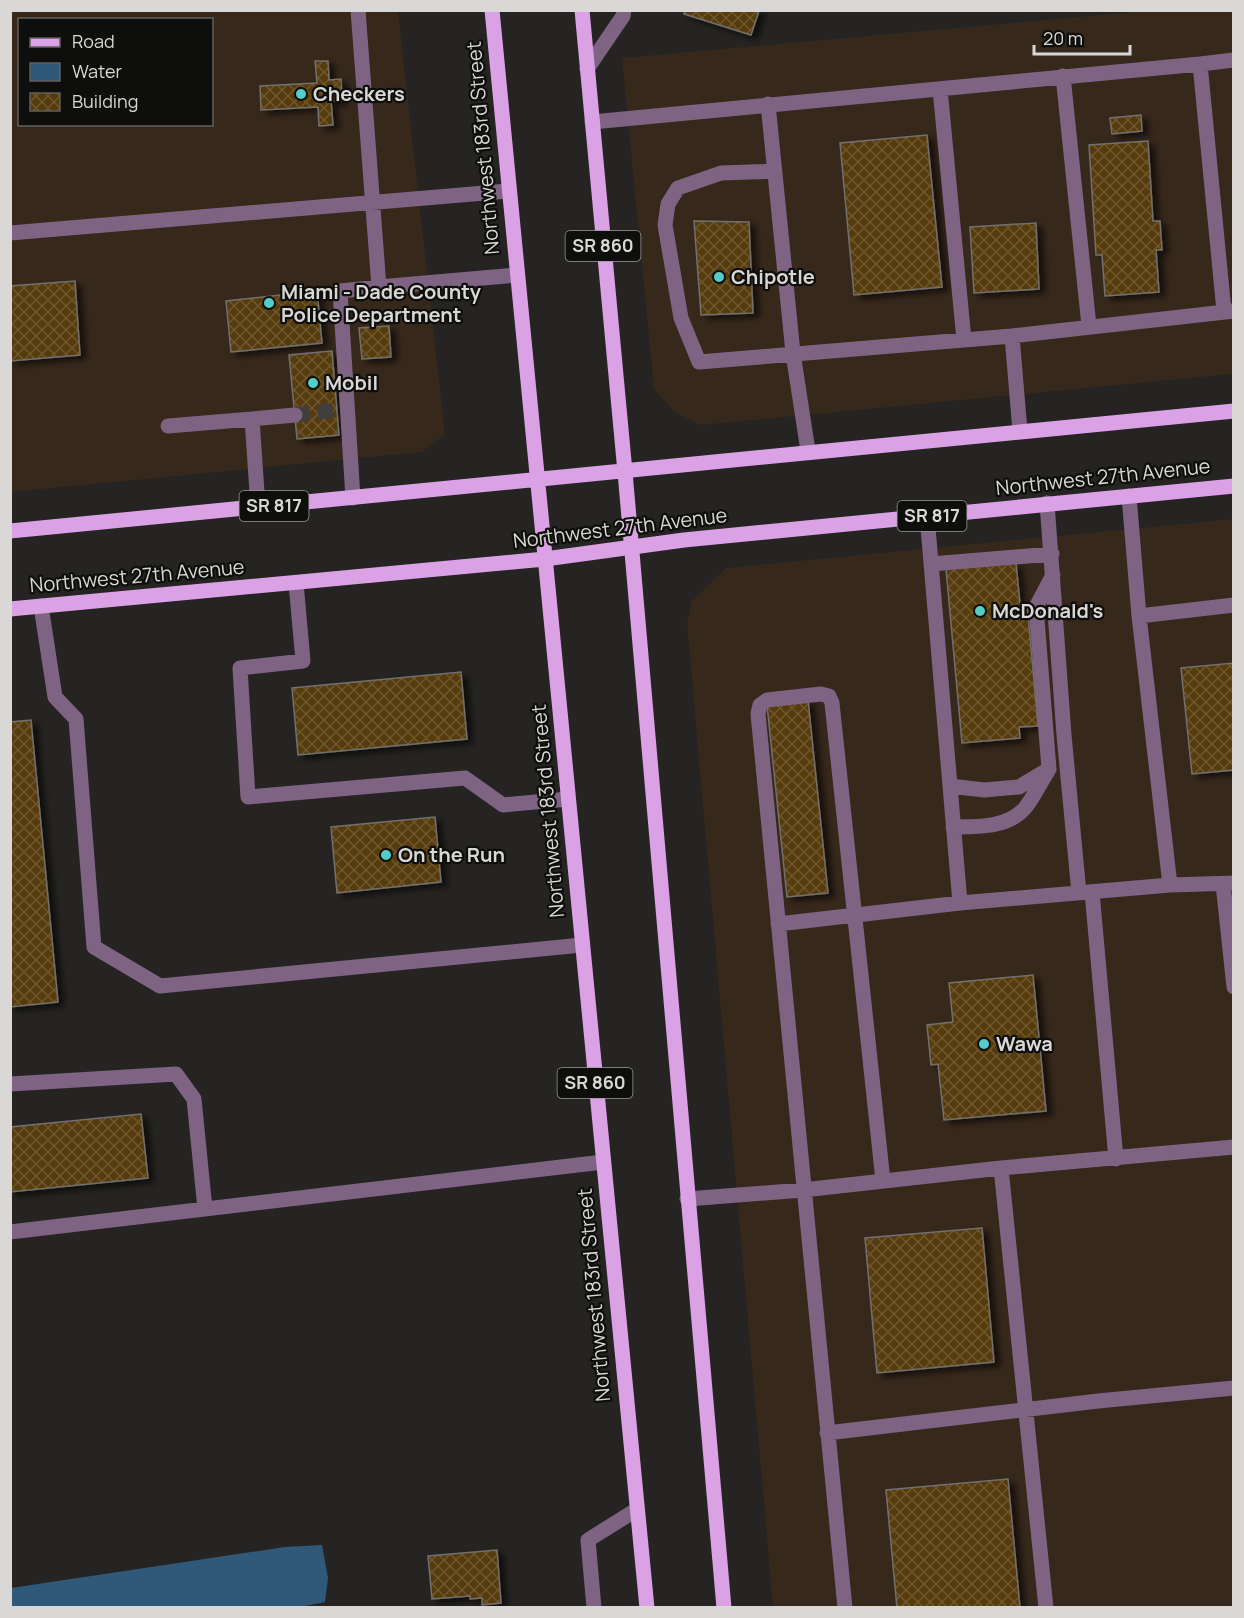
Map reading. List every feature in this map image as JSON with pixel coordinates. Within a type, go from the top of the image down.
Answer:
[{"type":"main road","name":"Northwest 183rd Street","points":[[492,10],[646,1608]]},
{"type":"main road","name":"SR 860","points":[[582,10],[625,472],[724,1608]]},
{"type":"main road","name":"SR 817","points":[[10,531],[1233,411]]},
{"type":"main road","name":"Northwest 27th Avenue","points":[[10,609],[545,559],[684,540],[1233,486]]},
{"type":"street","points":[[358,10],[379,287]]},
{"type":"street","points":[[587,69],[623,16],[624,10]]},
{"type":"street","points":[[592,122],[1233,60]]},
{"type":"street","points":[[775,171],[721,173],[678,188],[668,204],[665,225],[681,318],[699,362],[1012,336],[1229,311],[1200,64]]},
{"type":"street","points":[[1063,76],[1089,326]]},
{"type":"street","points":[[940,89],[963,340]]},
{"type":"street","points":[[768,104],[794,353],[808,452]]},
{"type":"street","points":[[10,232],[508,191]]},
{"type":"street","points":[[353,498],[342,410],[340,291],[517,275]]},
{"type":"street","points":[[1012,336],[1020,431]]},
{"type":"street","points":[[168,426],[295,415]]},
{"type":"street","points":[[252,419],[258,507]]},
{"type":"street","points":[[1129,496],[1139,616],[1170,885]]},
{"type":"street","points":[[1047,503],[1064,735],[1086,893],[1116,1159]]},
{"type":"street","points":[[927,516],[960,903]]},
{"type":"street","points":[[931,564],[1052,554]]},
{"type":"street","points":[[953,827],[980,827],[1001,823],[1016,814],[1024,809],[1049,769],[1036,607],[1054,574]]},
{"type":"street","points":[[296,582],[303,661],[240,668],[248,797],[465,778],[503,805],[568,799]]},
{"type":"street","points":[[1139,616],[1233,605]]},
{"type":"street","points":[[42,606],[55,697],[76,718],[94,947],[160,986],[582,945]]},
{"type":"street","points":[[845,1608],[758,714],[760,705],[767,700],[821,694],[828,696],[832,703],[883,1181]]},
{"type":"street","points":[[950,786],[984,790],[1020,787],[1049,769]]},
{"type":"street","points":[[778,924],[960,903],[1170,885],[1228,883],[1233,987]]},
{"type":"street","points":[[10,1084],[176,1074],[194,1099],[205,1209]]},
{"type":"street","points":[[687,1199],[803,1190],[1000,1168],[1233,1148]]},
{"type":"street","points":[[10,1232],[603,1162]]},
{"type":"street","points":[[1000,1168],[1046,1608]]},
{"type":"street","points":[[827,1433],[1098,1401],[1233,1388]]},
{"type":"street","points":[[594,1608],[588,1540],[636,1510]]},
{"type":"shaded area","points":[[11,11],[398,11],[445,434],[422,452],[11,492]]},
{"type":"shaded area","points":[[1145,11],[1233,11],[1233,374],[701,425],[675,412],[654,389],[622,58]]},
{"type":"shaded area","points":[[1233,519],[1233,1607],[773,1607],[687,622],[692,601],[726,568]]},
{"type":"water","points":[[322,1545],[328,1578],[325,1602],[300,1607],[11,1607],[11,1588],[285,1547]]},
{"type":"building","points":[[685,10],[759,11],[751,35],[684,14]]},
{"type":"building","name":"Checkers","points":[[315,61],[328,61],[329,80],[341,79],[342,101],[331,101],[333,125],[319,126],[318,107],[261,110],[260,86],[317,83]]},
{"type":"building","points":[[1141,115],[1142,131],[1112,134],[1110,118]]},
{"type":"building","points":[[927,135],[942,287],[854,295],[840,143]]},
{"type":"building","points":[[1148,141],[1153,221],[1160,221],[1162,250],[1156,250],[1159,292],[1105,296],[1102,255],[1096,255],[1089,145]]},
{"type":"building","points":[[694,221],[749,222],[753,313],[701,315]]},
{"type":"building","points":[[1036,223],[1039,289],[974,293],[970,227]]},
{"type":"building","points":[[75,281],[80,355],[10,361],[10,286]]},
{"type":"building","points":[[317,291],[322,343],[231,352],[226,301]]},
{"type":"building","points":[[389,326],[391,357],[362,359],[359,328]]},
{"type":"building","name":"Mobil","points":[[332,351],[339,435],[297,439],[289,355]]},
{"type":"building","points":[[1016,563],[1020,604],[1027,603],[1038,726],[1019,727],[1020,738],[962,743],[946,569]]},
{"type":"building","points":[[1234,663],[1234,770],[1192,774],[1181,668]]},
{"type":"building","points":[[461,672],[467,739],[298,755],[292,688]]},
{"type":"building","points":[[808,700],[828,893],[787,897],[767,705]]},
{"type":"building","points":[[31,720],[58,1002],[10,1007],[10,722]]},
{"type":"building","name":"On the Run","points":[[435,817],[441,882],[337,893],[331,827]]},
{"type":"building","name":"Wawa","points":[[1033,975],[1046,1111],[944,1120],[938,1064],[931,1065],[927,1025],[953,1022],[949,983]]},
{"type":"building","points":[[141,1114],[148,1178],[10,1192],[10,1127]]},
{"type":"building","points":[[982,1228],[994,1362],[877,1373],[865,1238]]},
{"type":"building","points":[[1008,1479],[1020,1608],[897,1608],[886,1490]]},
{"type":"building","points":[[497,1550],[501,1603],[482,1605],[482,1598],[470,1599],[470,1596],[432,1599],[428,1556]]},
{"type":"tunnel","points":[[295,415],[337,410]]},
{"type":"place","name":"Checkers","points":[[301,94]]},
{"type":"place","name":"Chipotle","points":[[719,277]]},
{"type":"place","name":"Miami - Dade County Police Department","points":[[269,303]]},
{"type":"place","name":"Mobil","points":[[313,383]]},
{"type":"place","name":"McDonald's","points":[[980,611]]},
{"type":"place","name":"On the Run","points":[[386,855]]},
{"type":"place","name":"Wawa","points":[[984,1044]]}]
